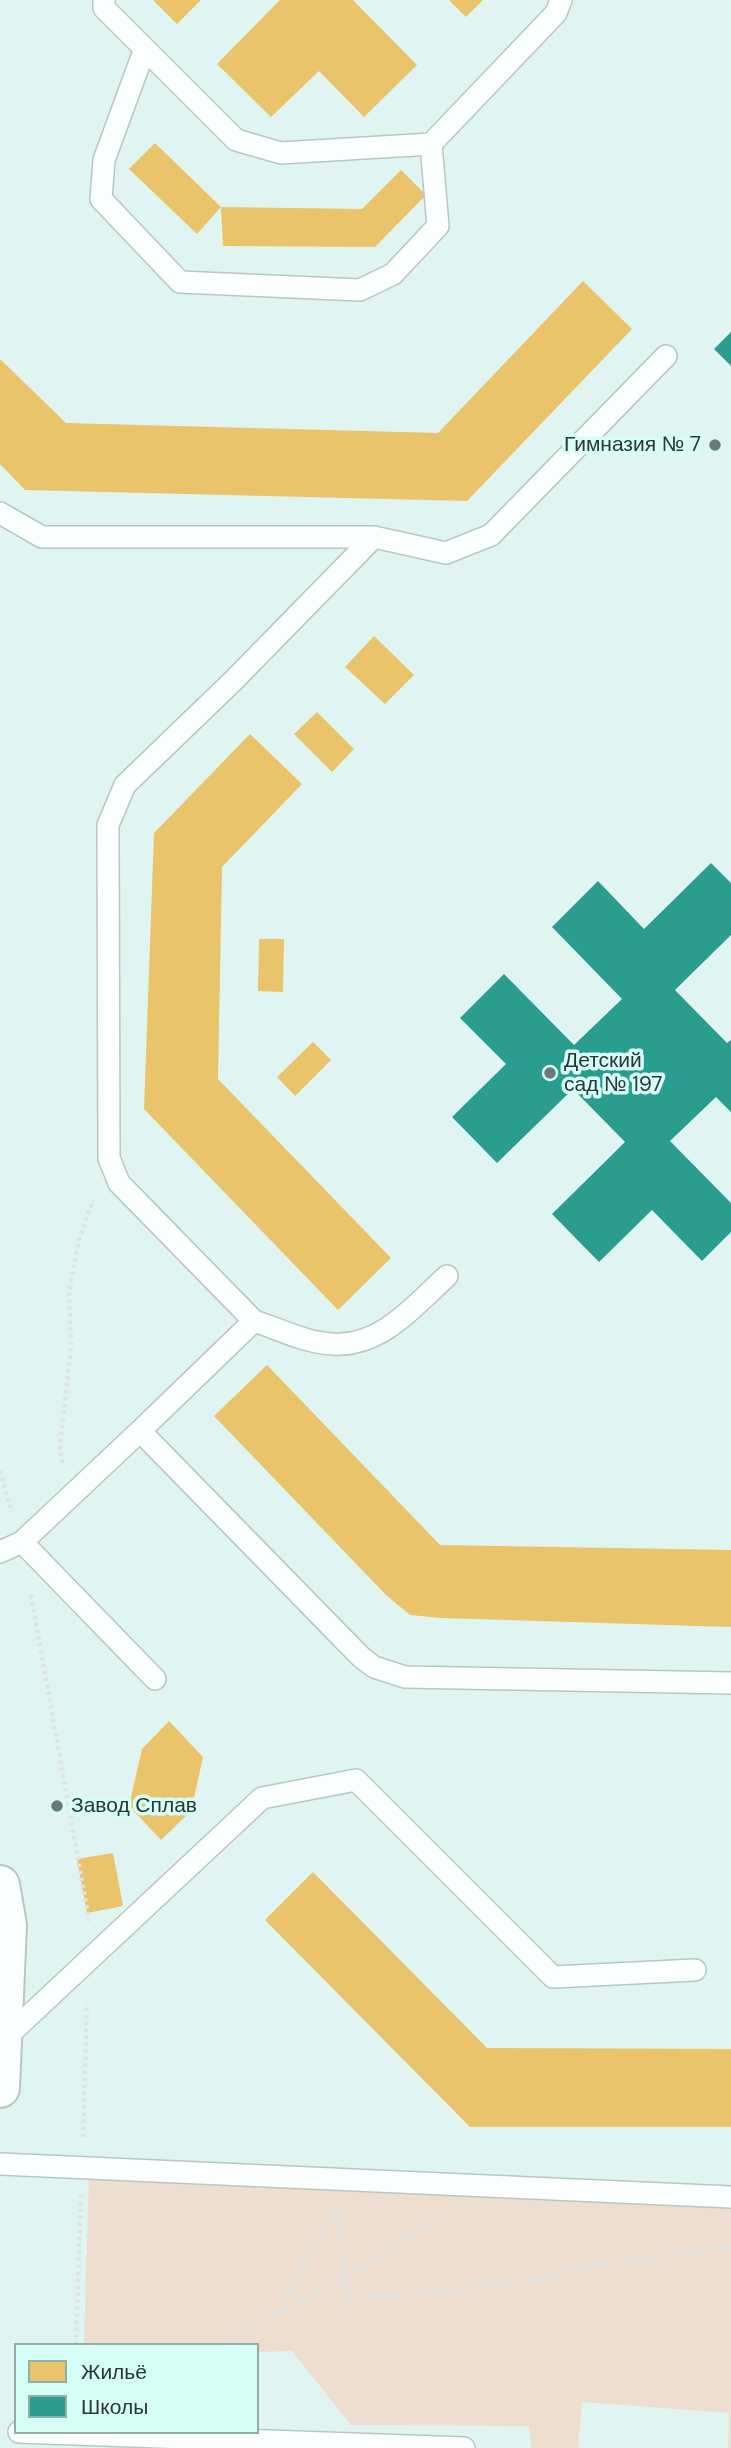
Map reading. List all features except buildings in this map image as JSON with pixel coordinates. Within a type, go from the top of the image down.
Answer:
[{"type":"street","points":[[0,1885],[7,1926],[0,2088]]},
{"type":"lane","points":[[104,0],[104,8],[144,51],[236,140],[281,153],[431,144],[556,13],[561,0]]},
{"type":"lane","points":[[144,51],[104,160],[101,199],[180,282],[360,290],[393,274],[438,226],[431,144]]},
{"type":"lane","points":[[0,513],[42,537],[374,537],[446,553],[491,535],[666,356]]},
{"type":"lane","points":[[374,537],[233,681],[125,785],[108,825],[109,1158],[119,1182],[254,1321],[333,1344],[354,1342],[372,1337],[393,1325],[447,1276]]},
{"type":"lane","points":[[0,1552],[22,1542],[254,1321]]},
{"type":"lane","points":[[140,1431],[361,1657],[374,1667],[405,1677],[731,1683]]},
{"type":"lane","points":[[22,1542],[155,1679]]},
{"type":"lane","points":[[2,2040],[262,1798],[356,1780],[553,1977],[695,1970]]},
{"type":"lane","points":[[0,2164],[731,2197]]},
{"type":"lane","points":[[74,2434],[464,2448]]},
{"type":"path","points":[[75,1493],[63,1473],[60,1445],[70,1359],[69,1292],[84,1219],[112,1169]]},
{"type":"path","points":[[0,1471],[22,1542],[90,1925],[76,2343]]},
{"type":"path","points":[[336,2179],[349,2313]]},
{"type":"path","points":[[228,2343],[241,2332],[345,2278],[482,2186]]},
{"type":"path","points":[[283,2311],[291,2286],[309,2251],[338,2207]]},
{"type":"path","points":[[348,2299],[502,2285],[544,2278],[575,2268],[731,2247]]},
{"type":"shaded area","points":[[89,2173],[731,2204],[731,2448],[728,2448],[729,2413],[582,2402],[578,2448],[531,2448],[529,2426],[351,2425],[292,2351],[259,2352],[259,2343],[84,2343]]},
{"type":"place","name":"Гимназия № 7","points":[[715,445]]},
{"type":"place","name":"Детский сад № 197","points":[[550,1073]]},
{"type":"place","name":"Завод Сплав","points":[[57,1806]]}]
